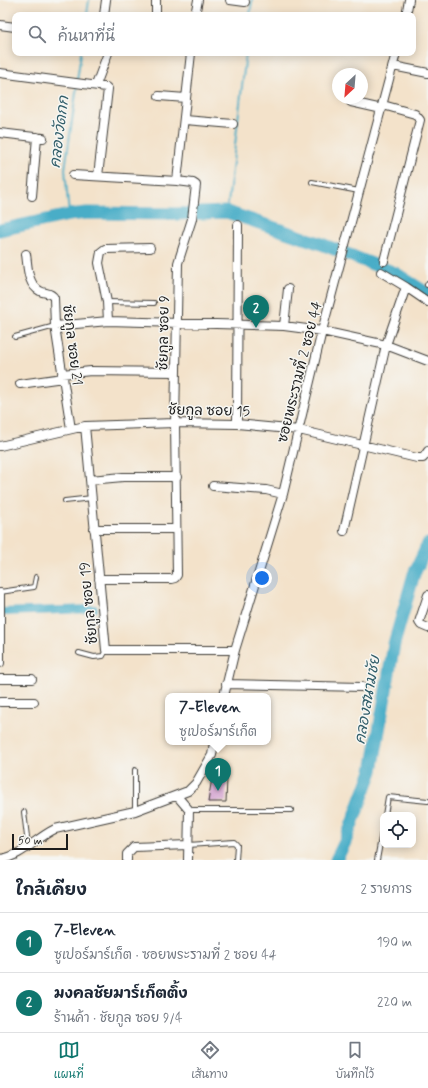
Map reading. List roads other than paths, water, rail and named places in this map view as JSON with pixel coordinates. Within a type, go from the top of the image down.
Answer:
[{"type":"street","points":[[104,12],[106,0]]},
{"type":"street","points":[[156,0],[156,12]]},
{"type":"street","points":[[196,12],[198,0]]},
{"type":"street","points":[[230,0],[245,2]]},
{"type":"street","points":[[407,12],[409,0]]},
{"type":"street","points":[[0,25],[12,27]]},
{"type":"street","points":[[96,85],[107,56]]},
{"type":"street","points":[[177,181],[185,120],[191,56]]},
{"type":"street","name":"ซอยพระรามที่ 2 ซอย 44","points":[[224,693],[235,650],[284,494],[322,331],[395,56]]},
{"type":"street","points":[[393,66],[428,73]]},
{"type":"street","points":[[0,73],[83,83],[106,87],[108,89],[98,176]]},
{"type":"street","points":[[159,96],[186,98]]},
{"type":"street","points":[[363,104],[415,114],[420,120],[384,262]]},
{"type":"street","points":[[185,120],[233,124]]},
{"type":"street","points":[[0,133],[40,137],[32,196]]},
{"type":"street","name":"ชัยกูล ซอย 9","points":[[73,175],[177,181],[193,183],[196,185],[195,204],[192,219],[178,258],[175,423],[177,477],[177,575],[175,578],[171,579],[99,579]]},
{"type":"street","points":[[238,225],[238,424]]},
{"type":"street","points":[[108,321],[107,302],[99,263],[101,252],[105,249],[150,248]]},
{"type":"street","name":"ชัยกูล ซอย 21","points":[[26,254],[30,279],[36,287],[52,295],[54,298],[55,326],[71,429]]},
{"type":"street","points":[[381,272],[428,302]]},
{"type":"street","points":[[344,531],[386,345],[406,287]]},
{"type":"street","points":[[284,326],[288,289]]},
{"type":"street","points":[[55,326],[108,321],[284,326],[322,331],[386,345],[428,361]]},
{"type":"street","points":[[20,384],[91,371],[176,372]]},
{"type":"street","name":"ชัยกูล ซอย 15","points":[[0,446],[30,441],[85,426],[175,423],[238,424],[299,430],[417,458],[423,458],[428,452]]},
{"type":"street","name":"ชัยกูล ซอย 19","points":[[85,426],[106,650],[235,650]]},
{"type":"street","points":[[90,480],[123,477],[177,477]]},
{"type":"street","points":[[213,486],[266,490],[284,494]]},
{"type":"street","points":[[94,529],[176,529]]},
{"type":"street","points":[[0,592],[0,663]]},
{"type":"street","points":[[428,595],[419,622],[421,626],[428,628]]},
{"type":"street","points":[[0,679],[32,680]]},
{"type":"street","points":[[226,684],[362,687]]},
{"type":"street","points":[[0,702],[34,702]]},
{"type":"street","points":[[0,859],[11,857],[42,834],[55,829],[135,811],[188,791],[196,783],[212,755],[214,745]]},
{"type":"street","points":[[177,796],[189,810],[188,860]]},
{"type":"street","points":[[127,860],[127,854],[134,847],[188,845]]},
{"type":"lane","points":[[312,182],[360,191]]},
{"type":"lane","points":[[107,302],[154,303]]},
{"type":"lane","points":[[15,337],[55,326]]},
{"type":"lane","points":[[65,501],[92,498]]},
{"type":"lane","points":[[0,592],[34,587],[36,577]]},
{"type":"lane","points":[[79,654],[99,657],[103,656],[106,650]]},
{"type":"lane","points":[[135,770],[135,811]]},
{"type":"lane","points":[[386,812],[388,797],[428,801]]},
{"type":"lane","points":[[189,810],[291,810]]},
{"type":"lane","points":[[24,812],[28,845]]},
{"type":"lane","points":[[188,845],[234,842],[237,845],[236,860]]},
{"type":"lane","points":[[377,860],[380,844]]},
{"type":"waterway","name":"คลองวัดกก","points":[[87,12],[89,0]]},
{"type":"waterway","points":[[250,12],[252,0]]},
{"type":"waterway","name":"คลองวัดกก","points":[[77,81],[81,56]]},
{"type":"waterway","points":[[227,212],[246,56]]},
{"type":"waterway","name":"คลองวัดกก","points":[[69,215],[65,169],[77,86]]},
{"type":"waterway","points":[[0,230],[69,215],[87,213],[175,214],[227,212],[319,243],[395,273],[428,294]]},
{"type":"waterway","name":"คลองสนามชัย","points":[[336,860],[345,842],[372,771],[394,644],[414,574],[428,544]]},
{"type":"waterway","points":[[0,612],[94,609]]},
{"type":"place","name":"มงคลชัยมาร์เก็ตติ้ง","points":[[256,328]]},
{"type":"place","name":"7-Eleven","points":[[218,791]]}]
